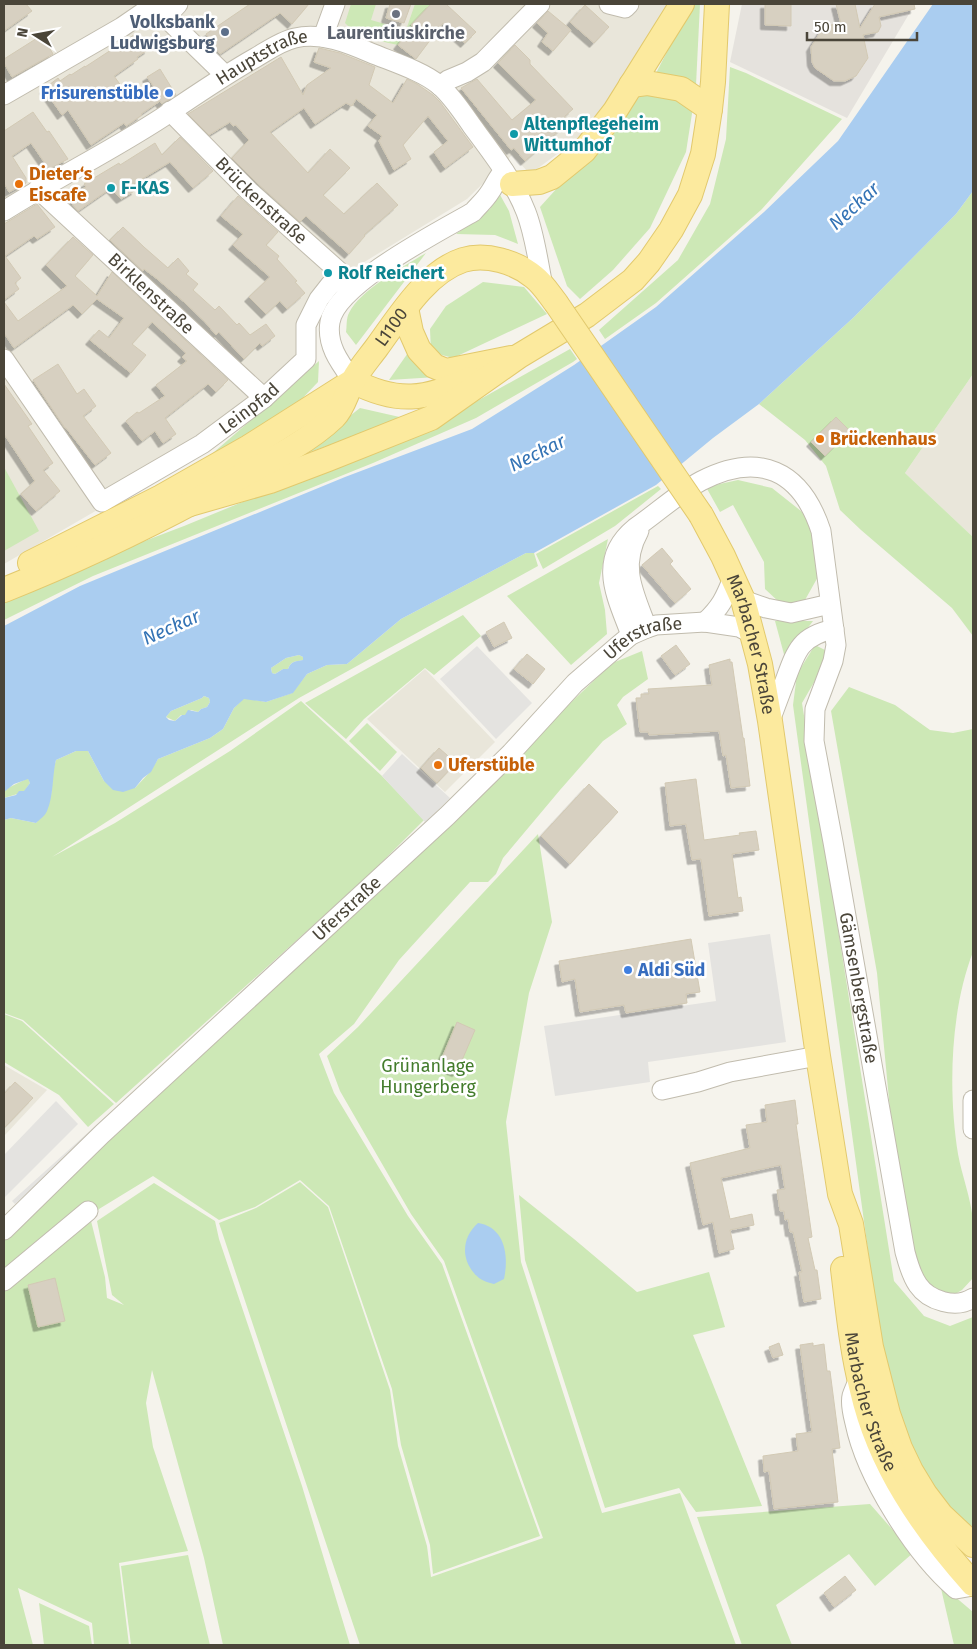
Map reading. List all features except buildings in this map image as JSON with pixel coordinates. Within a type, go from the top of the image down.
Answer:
[{"type":"main road","points":[[508,178],[538,182],[552,177],[584,151],[610,118],[682,4]]},
{"type":"main road","points":[[190,504],[270,480],[431,418],[519,356],[587,315],[633,280],[671,230],[690,195],[703,154],[710,109],[717,4]]},
{"type":"main road","points":[[631,84],[647,83],[681,89],[710,109]]},
{"type":"main road","name":"L1100","points":[[353,381],[406,308],[427,284],[445,268],[465,260],[484,258],[514,264],[533,276],[543,286]]},
{"type":"main road","name":"Marbacher Straße","points":[[543,286],[701,515],[723,556],[743,600],[764,684],[840,1194],[851,1224],[871,1347],[878,1378],[900,1448],[911,1471],[940,1515],[973,1546]]},
{"type":"main road","points":[[406,308],[418,350],[434,366],[446,371],[519,356]]},
{"type":"main road","points":[[353,381],[371,391],[386,395],[401,398],[423,396],[451,388],[519,356]]},
{"type":"main road","points":[[4,590],[80,558],[190,504],[255,469],[312,434],[335,416],[347,397],[353,381]]},
{"type":"main road","points":[[4,579],[20,568],[161,497],[249,447],[353,381]]},
{"type":"main road","name":"Marbacher Straße","points":[[840,1194],[837,1228],[859,1378],[872,1424],[886,1459],[904,1495],[945,1552],[973,1585]]},
{"type":"street","points":[[323,37],[335,4]]},
{"type":"street","points":[[440,86],[483,62],[540,4]]},
{"type":"street","points":[[609,4],[625,8],[629,4]]},
{"type":"street","points":[[4,95],[122,27],[162,8],[225,75]]},
{"type":"street","name":"Hauptstraße","points":[[4,211],[38,189],[115,146],[225,75],[280,43],[306,36],[323,37],[351,44],[428,78],[440,86],[458,107],[508,178],[527,214],[543,286]]},
{"type":"street","name":"Brückenstraße","points":[[170,112],[249,191],[355,281]]},
{"type":"street","name":"Leinpfad","points":[[4,359],[102,502],[202,444],[264,398],[306,359],[306,325],[319,299],[330,286],[355,281],[473,212],[492,190],[497,178],[508,178]]},
{"type":"street","name":"Birklenstraße","points":[[38,189],[264,398]]},
{"type":"street","points":[[353,381],[336,357],[330,340],[329,323],[336,306],[355,281]]},
{"type":"street","name":"Gämsenbergstraße","points":[[639,632],[613,582],[612,563],[619,545],[626,536],[671,501],[706,479],[741,467],[756,466],[768,469],[783,476],[806,496],[816,514],[821,531],[836,645],[834,657],[815,709],[814,741],[837,861],[904,1252],[918,1286],[928,1295],[943,1302],[958,1304],[973,1298]]},
{"type":"street","name":"Uferstraße","points":[[705,622],[724,600],[733,578]]},
{"type":"street","points":[[743,600],[766,608],[791,613],[830,604]]},
{"type":"street","name":"Uferstraße","points":[[4,1230],[102,1134],[447,816],[511,753],[575,683],[596,663],[639,632],[656,625],[705,622],[739,627],[753,634]]},
{"type":"street","points":[[770,721],[790,664],[798,650],[810,637],[834,629]]},
{"type":"street","points":[[662,1090],[730,1072],[818,1056]]},
{"type":"street","points":[[973,1100],[973,1129]]},
{"type":"street","points":[[4,1281],[88,1211]]},
{"type":"shaded area","points":[[4,4],[682,4],[583,135],[530,174],[512,155],[467,199],[348,272],[309,325],[310,362],[194,454],[4,564]]},
{"type":"shaded area","points":[[742,4],[915,4],[847,118],[730,62]]},
{"type":"shaded area","points":[[973,374],[973,537],[905,473]]},
{"type":"shaded area","points":[[477,646],[532,703],[496,739],[440,679]]},
{"type":"shaded area","points":[[425,669],[495,742],[445,792],[367,719]]},
{"type":"shaded area","points":[[402,754],[450,798],[426,822],[428,825],[370,882],[15,1204],[12,1201],[368,880],[425,822],[382,776]]},
{"type":"shaded area","points":[[770,934],[786,1042],[648,1062],[650,1082],[555,1096],[544,1026],[716,1001],[708,943]]},
{"type":"shaded area","points":[[4,1065],[47,1090],[4,1136]]},
{"type":"shaded area","points":[[56,1101],[78,1124],[4,1198],[4,1155]]},
{"type":"green space","points":[[351,4],[376,4],[371,20],[406,30],[415,4],[431,4],[398,45],[370,38],[350,28],[345,23]]},
{"type":"green space","points":[[692,4],[700,4],[696,85],[655,75]]},
{"type":"green space","points":[[730,67],[842,119],[761,210],[656,303],[605,339],[599,330],[678,260],[710,204],[726,139]]},
{"type":"green space","points":[[643,93],[678,97],[693,107],[686,152],[650,228],[613,270],[580,299],[567,286],[540,207]]},
{"type":"green space","points":[[973,191],[973,374],[905,473],[973,537],[973,636],[952,608],[840,510],[826,466],[805,440],[759,404],[854,317],[956,214]]},
{"type":"green space","points":[[499,193],[509,211],[518,244],[495,235],[456,234],[490,209]]},
{"type":"green space","points":[[426,253],[356,345],[346,332],[348,315],[355,304],[383,279]]},
{"type":"green space","points":[[483,282],[524,287],[547,314],[453,358],[431,352],[430,329],[446,306]]},
{"type":"green space","points":[[570,349],[577,359],[573,362],[476,418],[373,463],[93,576],[4,620],[4,598],[63,572],[184,526],[369,450],[477,401]]},
{"type":"green space","points":[[410,350],[437,377],[389,380]]},
{"type":"green space","points":[[319,361],[318,382],[298,403],[198,466]]},
{"type":"green space","points":[[360,408],[404,418],[299,456]]},
{"type":"green space","points":[[4,467],[39,531],[4,551]]},
{"type":"green space","points":[[738,480],[772,488],[801,511],[811,523],[819,575],[805,600],[795,605],[779,602],[765,589],[764,562],[733,505],[720,512],[706,487]]},
{"type":"green space","points":[[658,486],[661,489],[615,526],[543,569],[536,554]]},
{"type":"green space","points":[[608,539],[599,583],[605,610],[607,634],[571,665],[507,596]]},
{"type":"green space","points":[[526,553],[534,553],[538,566],[299,698],[52,857],[115,823],[230,751],[301,701],[382,776],[424,820],[369,875],[116,1103],[23,1020],[4,1013],[4,820],[11,818],[36,823],[51,796],[56,760],[76,751],[88,751],[104,781],[135,788],[149,773],[158,759],[210,738],[223,729],[234,708],[244,698],[266,702],[292,693],[307,674],[327,665],[347,664],[401,619]]},
{"type":"green space","points":[[463,615],[481,636],[434,675],[425,668],[364,719],[346,739],[305,703]]},
{"type":"green space","points":[[775,621],[813,621],[785,658]]},
{"type":"green space","points":[[815,645],[829,652],[802,703],[894,1281],[924,1316],[950,1326],[973,1317],[973,1532],[949,1511],[906,1451],[877,1316],[793,705],[797,674]]},
{"type":"green space","points":[[642,651],[648,679],[623,697],[617,705],[627,724],[603,741],[560,790],[503,858],[496,874],[488,882],[470,882],[399,960],[354,1024],[319,1054],[334,1093],[408,1216],[442,1264],[540,1536],[433,1574],[430,1545],[401,1445],[392,1389],[329,1206],[300,1180],[255,1207],[219,1220],[153,1176],[99,1209],[91,1221],[105,1277],[107,1298],[124,1305],[112,1295],[97,1221],[154,1183],[215,1221],[219,1239],[302,1486],[350,1645],[223,1645],[204,1558],[152,1370],[146,1403],[153,1447],[188,1551],[119,1563],[129,1645],[94,1645],[92,1623],[18,1588],[33,1645],[4,1645],[4,1228],[604,671],[615,662]]},
{"type":"green space","points":[[299,655],[304,660],[292,663],[288,669],[283,669],[275,674],[272,673],[271,668],[286,658]]},
{"type":"green space","points":[[849,687],[895,705],[930,730],[953,733],[973,729],[973,952],[965,975],[960,1000],[953,1052],[952,1078],[958,1154],[973,1221],[973,1278],[962,1290],[945,1300],[918,1284],[902,1236],[877,973],[831,711]]},
{"type":"green space","points":[[204,696],[209,698],[210,702],[207,707],[198,712],[191,710],[186,715],[181,715],[175,721],[166,717],[171,711]]},
{"type":"green space","points":[[367,723],[397,752],[380,771],[349,741]]},
{"type":"green space","points":[[28,778],[30,783],[24,792],[4,798],[4,790]]},
{"type":"green space","name":"Grünanlage Hungerberg","points":[[538,834],[552,922],[529,993],[506,1122],[521,1262],[602,1513],[680,1493],[736,1645],[360,1645],[219,1223],[256,1208],[300,1182],[328,1207],[390,1390],[398,1446],[427,1546],[431,1577],[543,1538],[444,1261],[411,1214],[340,1091],[327,1056],[358,1027]]},
{"type":"green space","points":[[4,1014],[22,1021],[114,1104],[88,1127],[59,1095],[4,1062]]},
{"type":"green space","points":[[519,1195],[637,1292],[709,1272],[725,1327],[693,1335],[762,1506],[696,1512],[679,1488],[605,1508],[525,1260]]},
{"type":"green space","points":[[870,1504],[913,1553],[875,1586],[849,1554],[776,1605],[792,1645],[742,1645],[697,1517]]},
{"type":"green space","points":[[188,1555],[210,1645],[131,1645],[121,1566]]},
{"type":"green space","points":[[940,1584],[973,1612],[973,1645],[954,1645]]},
{"type":"green space","points":[[39,1603],[89,1626],[92,1645],[44,1645]]},
{"type":"water","name":"Neckar","points":[[933,4],[973,4],[973,191],[956,214],[854,317],[759,404],[713,438],[656,485],[534,553],[526,553],[401,619],[347,664],[327,665],[307,674],[293,693],[266,702],[244,699],[234,708],[223,729],[210,738],[158,759],[151,772],[135,788],[123,792],[113,790],[104,781],[88,751],[76,751],[56,760],[51,799],[47,811],[36,823],[11,818],[4,820],[4,798],[16,795],[19,791],[24,791],[30,783],[28,779],[14,784],[4,792],[4,626],[80,586],[345,477],[472,429],[574,365],[656,307],[764,212],[838,141]],"holes":[[[299,655],[303,657],[303,660],[292,663],[288,669],[283,669],[275,674],[272,673],[271,668],[286,658]],[[204,696],[209,698],[210,702],[207,707],[198,712],[188,710],[185,715],[182,715],[175,721],[169,720],[166,717],[171,711]]]},
{"type":"water","points":[[478,1223],[494,1230],[503,1244],[506,1261],[504,1279],[494,1284],[479,1278],[473,1272],[466,1258],[465,1251],[468,1236]]},
{"type":"place","name":"Laurentiuskirche","points":[[396,14]]},
{"type":"place","name":"Volksbank Ludwigsburg","points":[[225,32]]},
{"type":"place","name":"Frisurenstüble","points":[[169,93]]},
{"type":"place","name":"Altenpflegeheim Wittumhof","points":[[514,134]]},
{"type":"place","name":"Dieter‘s Eiscafe","points":[[19,184]]},
{"type":"place","name":"F-KAS","points":[[111,188]]},
{"type":"place","name":"Rolf Reichert","points":[[328,273]]},
{"type":"place","name":"Brückenhaus","points":[[820,439]]},
{"type":"place","name":"Uferstüble","points":[[438,765]]},
{"type":"place","name":"Aldi Süd","points":[[628,970]]}]
